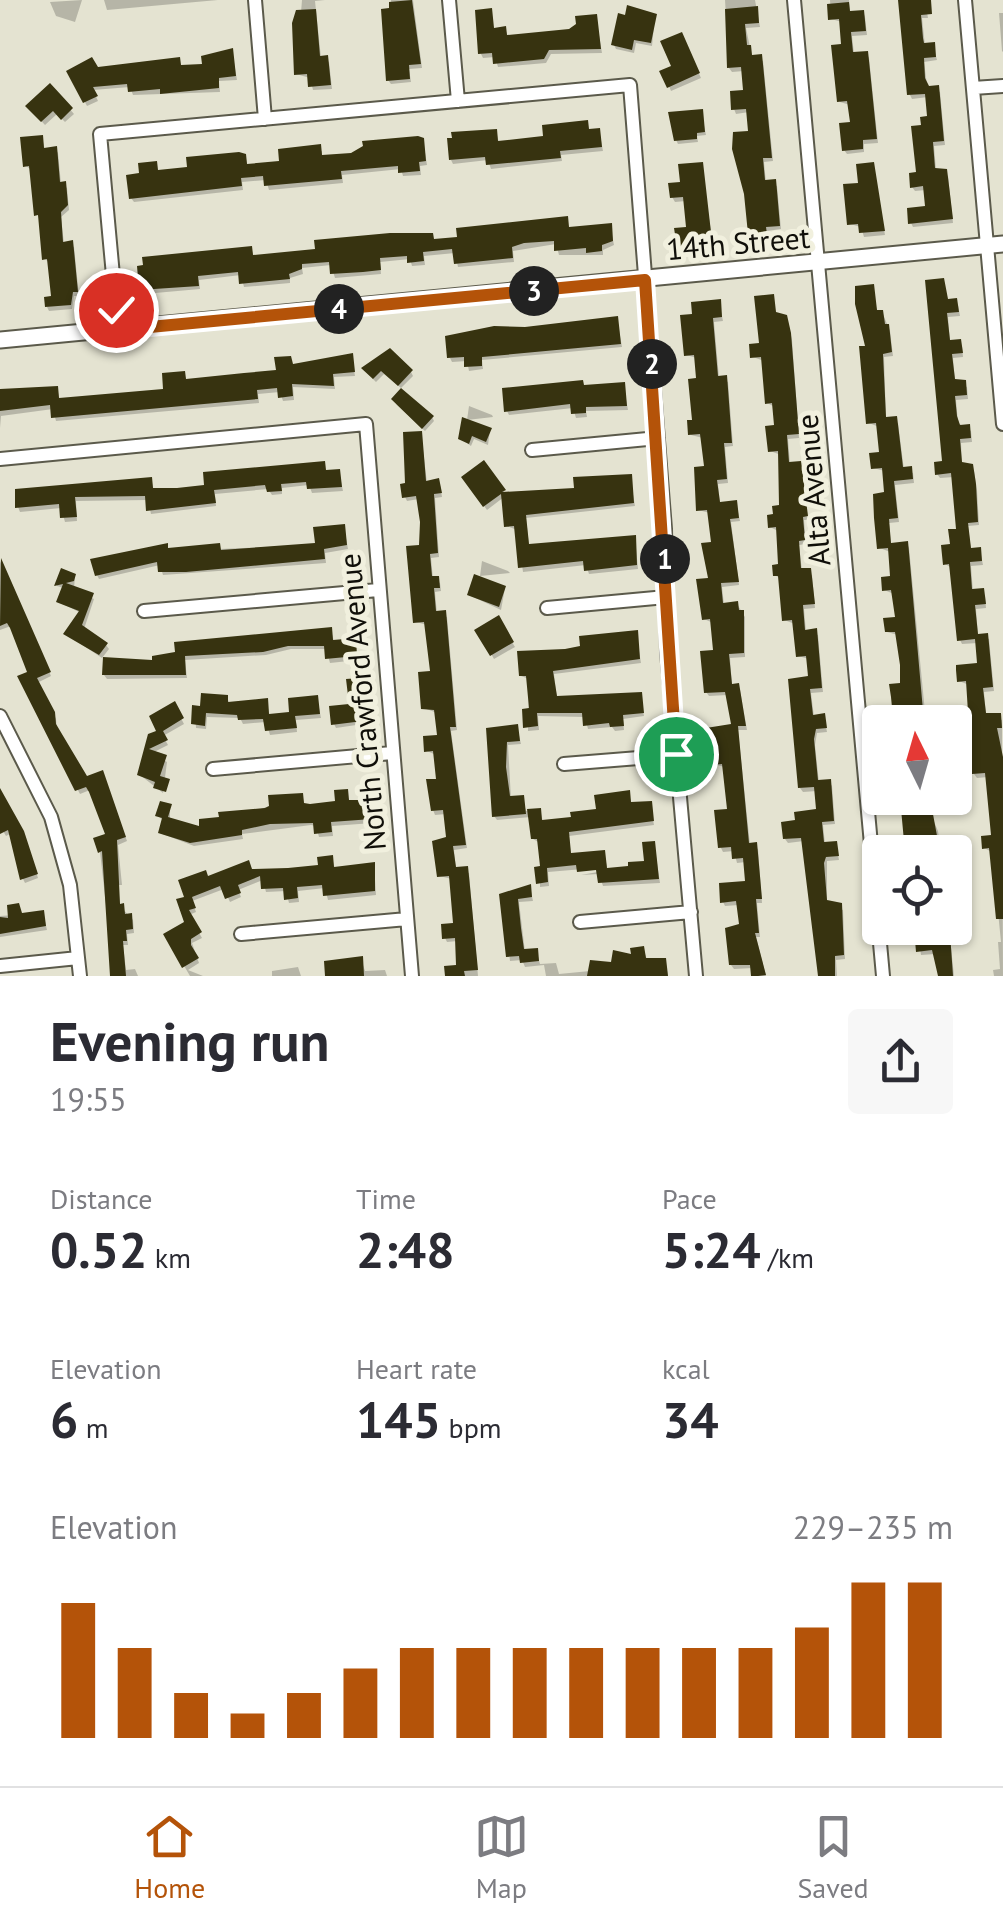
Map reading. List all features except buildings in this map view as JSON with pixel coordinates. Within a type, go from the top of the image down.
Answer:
[{"type":"street","points":[[256,0],[265,119]]},
{"type":"street","points":[[449,0],[458,101]]},
{"type":"street","name":"Alta Avenue","points":[[794,0],[883,976]]},
{"type":"street","points":[[965,0],[995,244],[1003,424]]},
{"type":"street","points":[[118,330],[100,134],[630,85],[658,438],[676,754],[696,976]]},
{"type":"street","points":[[973,88],[1003,86]]},
{"type":"street","name":"14th Street","points":[[0,340],[819,264],[995,244]]},
{"type":"street","name":"North Crawford Avenue","points":[[0,459],[366,424],[412,976]]},
{"type":"street","points":[[532,450],[658,438]]},
{"type":"street","points":[[144,611],[378,590]]},
{"type":"street","points":[[547,608],[666,597]]},
{"type":"street","points":[[0,716],[52,817],[70,886],[80,976]]},
{"type":"street","points":[[213,769],[392,754]]},
{"type":"street","points":[[564,764],[676,754]]},
{"type":"street","points":[[580,922],[691,912]]},
{"type":"street","points":[[240,934],[407,919]]},
{"type":"street","points":[[0,966],[78,958]]},
{"type":"route","points":[[116,310],[118,330],[645,280],[665,529],[666,652],[676,754]]}]
